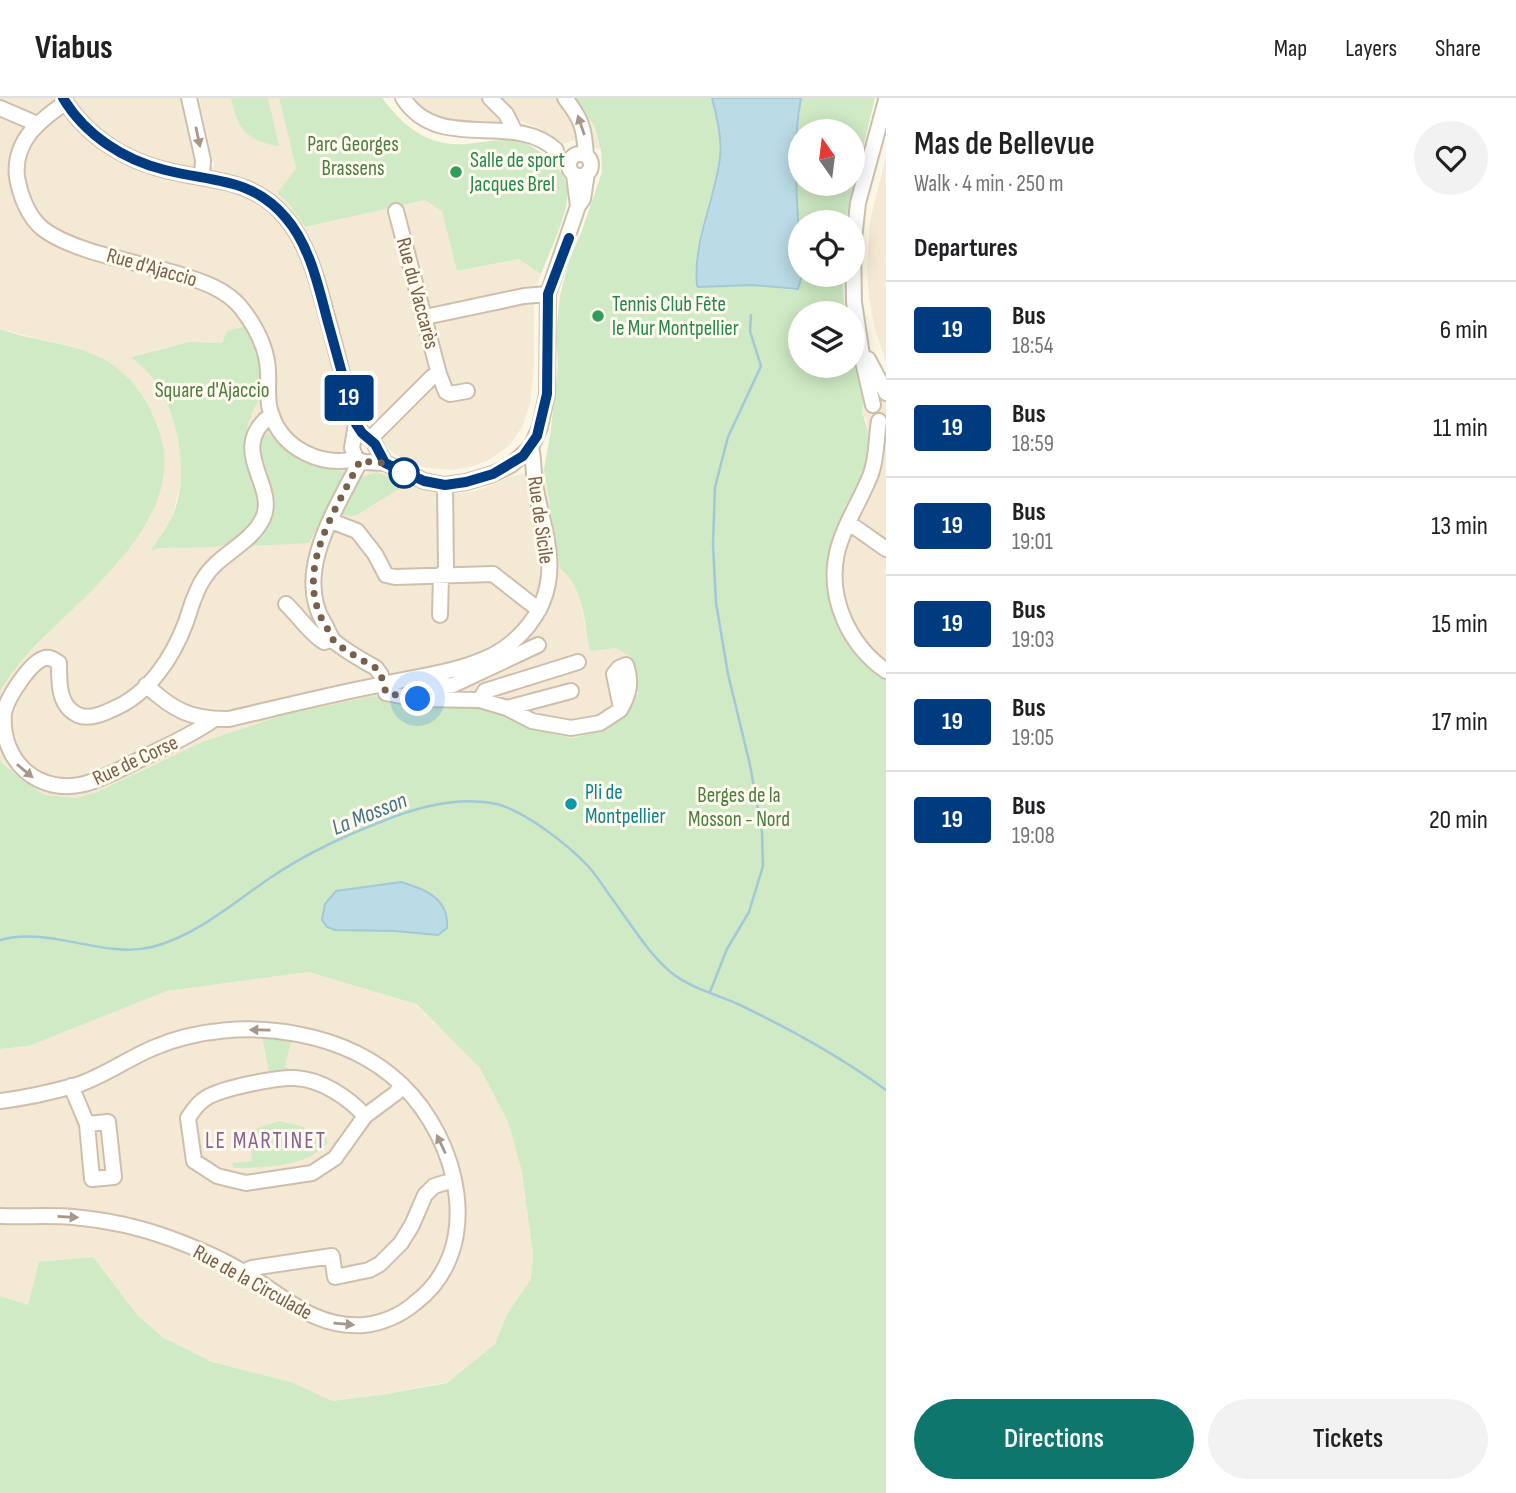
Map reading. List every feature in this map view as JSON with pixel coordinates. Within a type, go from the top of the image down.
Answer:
[{"type":"street","points":[[189,98],[203,160],[202,177]]},
{"type":"street","points":[[403,98],[423,117],[448,128],[467,131],[514,130],[535,135],[578,165]]},
{"type":"street","points":[[489,98],[506,114],[514,130]]},
{"type":"street","points":[[64,100],[91,131],[133,160],[167,171],[243,186],[276,207],[297,233],[305,249],[364,450],[424,481],[445,485],[493,474],[512,465],[531,447],[540,427],[547,394],[548,294],[583,199],[578,165],[585,133],[579,116],[565,98]]},
{"type":"street","name":"Rue d'Ajaccio","points":[[64,100],[37,124],[23,142],[18,155],[16,167],[19,191],[28,210],[40,227],[75,245],[201,281],[221,291],[240,306],[257,331],[266,355],[271,415]]},
{"type":"street","points":[[886,100],[863,183],[855,224],[853,281],[863,362],[882,398],[872,412],[883,421],[874,465],[837,553],[836,590],[841,614],[849,632],[861,648],[886,671]]},
{"type":"street","points":[[0,108],[37,124]]},
{"type":"street","name":"Rue du Vaccarès","points":[[396,211],[446,392],[450,394],[467,391]]},
{"type":"street","points":[[425,317],[524,296],[548,294]]},
{"type":"street","name":"Rue du Vaccarès","points":[[364,450],[432,377],[439,374]]},
{"type":"street","points":[[214,720],[187,714],[169,706],[146,685],[175,650],[203,578],[215,564],[248,537],[263,517],[266,505],[252,450],[261,422],[271,415],[285,438],[299,450],[317,458],[333,461],[364,450]]},
{"type":"street","name":"Rue de Sicile","points":[[382,684],[443,672],[494,654],[516,639],[539,610],[548,583],[550,566],[531,447]]},
{"type":"street","points":[[364,450],[313,565],[316,604],[332,640],[376,668],[386,693],[418,699],[480,700],[507,708],[532,721],[571,728],[600,723],[621,708]]},
{"type":"street","points":[[440,614],[441,575],[446,569],[445,485]]},
{"type":"street","points":[[331,521],[357,531],[386,575],[494,574],[539,610]]},
{"type":"street","points":[[849,523],[886,549]]},
{"type":"street","points":[[286,604],[316,637],[324,642],[332,640]]},
{"type":"street","points":[[435,699],[433,686],[453,685],[538,645]]},
{"type":"street","name":"Rue de Corse","points":[[146,685],[125,704],[102,714],[83,717],[71,712],[63,699],[59,663],[50,658],[41,659],[24,676],[8,701],[4,714],[3,728],[15,763],[39,782],[66,787],[103,777],[214,720],[229,719],[382,684]]},
{"type":"street","points":[[480,700],[485,691],[578,662]]},
{"type":"street","points":[[507,708],[570,691]]},
{"type":"street","name":"Rue de la Circulade","points":[[0,1101],[71,1086],[100,1076],[152,1048],[169,1042],[216,1032],[249,1030],[296,1033],[342,1046],[368,1060],[402,1085],[423,1111],[442,1144],[454,1180],[459,1213],[454,1250],[436,1284],[425,1296],[398,1315],[369,1324],[351,1326],[322,1321],[294,1307],[243,1272],[174,1239],[129,1226],[73,1217],[0,1216]]},
{"type":"street","points":[[365,1116],[353,1102],[333,1090],[296,1078],[220,1091],[205,1098],[188,1118],[194,1161],[217,1176],[236,1182],[258,1183],[298,1177],[312,1173],[335,1157],[365,1116],[396,1093],[402,1085]]},
{"type":"street","points":[[71,1086],[87,1124]]},
{"type":"street","points":[[243,1272],[252,1268],[332,1256],[335,1277],[369,1270],[380,1264],[401,1243],[425,1195],[434,1186],[454,1180]]},
{"type":"shaded area","points":[[0,98],[180,98],[195,166],[214,167],[199,98],[279,98],[296,169],[278,193],[305,227],[425,200],[442,210],[457,271],[520,259],[541,274],[534,293],[534,367],[530,403],[523,425],[511,444],[491,459],[474,466],[453,470],[428,468],[405,462],[390,450],[369,421],[347,432],[346,471],[365,473],[376,469],[417,488],[448,494],[470,492],[491,486],[508,477],[544,469],[549,503],[570,576],[579,595],[590,650],[616,648],[631,657],[638,693],[622,718],[601,731],[572,738],[541,731],[478,705],[433,705],[373,696],[283,715],[202,742],[97,792],[76,798],[45,795],[0,761],[0,691],[17,665],[116,564],[163,449],[152,412],[80,349],[0,329]],"holes":[[[245,326],[261,395],[250,417],[244,443],[248,468],[258,495],[223,546],[159,548],[152,551],[172,517],[181,481],[181,458],[177,432],[169,408],[154,378],[132,356],[189,342],[222,343],[227,331]],[[268,433],[290,452],[311,464],[345,472],[251,545],[265,531],[273,505],[269,482],[261,462],[260,438]]]},
{"type":"shaded area","points":[[412,98],[575,98],[593,126],[601,150],[573,140],[564,144],[537,127],[518,121],[449,120],[426,110]]},
{"type":"shaded area","points":[[886,157],[886,361],[875,330],[867,267],[870,220]]},
{"type":"shaded area","points":[[886,386],[886,680],[861,661],[842,634],[833,616],[828,596],[827,573],[837,529],[862,481],[867,421],[863,414],[862,396]]},
{"type":"shaded area","points":[[308,972],[415,1004],[480,1068],[508,1122],[522,1172],[533,1255],[531,1279],[507,1314],[495,1344],[448,1382],[331,1401],[291,1382],[212,1362],[164,1338],[138,1316],[93,1257],[28,1305],[0,1296],[0,1049],[29,1046],[167,991]]},
{"type":"green space","points":[[231,98],[268,98],[279,146],[259,141],[245,132]]},
{"type":"green space","name":"Parc Georges Brassens","points":[[279,98],[382,98],[403,122],[430,139],[452,144],[514,140],[539,151],[561,173],[567,188],[563,219],[541,274],[519,259],[457,271],[442,211],[425,200],[305,227],[289,204],[277,193],[296,169]]},
{"type":"green space","name":"Berges de la Mosson - Nord","points":[[575,98],[712,98],[718,128],[719,158],[699,240],[696,272],[699,287],[753,285],[794,290],[797,287],[843,287],[844,301],[788,301],[788,378],[858,378],[869,441],[866,467],[837,531],[828,573],[829,594],[842,634],[868,667],[886,680],[886,1493],[0,1493],[0,1296],[28,1305],[39,1262],[93,1257],[138,1316],[164,1338],[212,1362],[291,1382],[332,1401],[447,1383],[495,1344],[507,1314],[531,1279],[533,1255],[522,1172],[508,1122],[480,1068],[416,1004],[308,972],[167,991],[29,1046],[0,1049],[0,761],[45,795],[76,798],[97,792],[202,742],[283,715],[373,696],[433,705],[478,705],[541,731],[572,738],[601,731],[622,718],[638,693],[631,657],[616,648],[590,651],[578,595],[568,576],[560,568],[544,469],[558,365],[556,336],[560,296],[569,260],[602,172],[601,150],[594,126]]},
{"type":"green space","points":[[801,98],[875,98],[865,139],[865,119],[799,119]]},
{"type":"green space","points":[[796,196],[851,196],[848,210],[798,210]]},
{"type":"green space","name":"Square d'Ajaccio","points":[[246,326],[257,349],[262,376],[260,396],[250,419],[246,439],[248,466],[258,504],[255,519],[241,534],[224,545],[159,548],[151,551],[171,519],[177,503],[181,466],[176,429],[163,395],[149,374],[131,357],[189,342],[222,343],[227,331]]},
{"type":"green space","points":[[0,329],[81,350],[115,367],[130,380],[147,404],[156,422],[164,458],[160,493],[145,525],[123,556],[18,665],[0,691]]},
{"type":"green space","name":"Square d'Ajaccio","points":[[268,433],[290,452],[311,464],[346,472],[309,543],[250,546],[264,530],[271,516],[271,492],[260,454],[260,438]]},
{"type":"green space","points":[[377,472],[405,485],[355,516],[341,515],[360,478]]},
{"type":"green space","points":[[262,1035],[291,1041],[285,1067],[298,1072],[270,1077]]},
{"type":"green space","points":[[279,1121],[304,1127],[307,1140],[326,1137],[328,1143],[311,1156],[294,1163],[234,1168],[232,1163],[252,1161],[249,1131]]},
{"type":"water","points":[[712,98],[801,98],[798,119],[788,119],[788,196],[797,196],[798,210],[788,210],[788,287],[798,289],[753,285],[697,285],[698,252],[720,157]]},
{"type":"water","points":[[401,882],[427,892],[440,902],[447,918],[447,928],[438,935],[335,930],[327,927],[322,920],[325,904],[336,891]]},
{"type":"waterway","points":[[710,992],[727,949],[749,912],[763,866],[762,832],[750,765],[728,674],[716,603],[713,544],[715,487],[728,437],[761,366],[750,331],[751,315]]},
{"type":"waterway","name":"La Mosson","points":[[0,940],[38,937],[115,949],[152,947],[199,927],[297,861],[368,827],[410,811],[439,804],[468,801],[497,804],[533,821],[579,857],[595,874],[648,949],[673,974],[796,1034],[886,1090]]},
{"type":"bus line","name":"19","points":[[63,98],[91,131],[133,160],[167,171],[243,186],[276,207],[297,233],[305,249],[323,303],[356,424],[366,438],[373,441],[385,463],[424,481],[445,485],[493,474],[512,465],[531,447],[540,427],[547,394],[548,294],[569,238]]},
{"type":"place","name":"Salle de sport Jacques Brel","points":[[456,172]]},
{"type":"place","name":"Tennis Club Fête le Mur Montpellier","points":[[598,316]]},
{"type":"place","name":"Pli de Montpellier","points":[[571,804]]},
{"type":"district","name":"LE MARTINET","points":[[266,1140]]},
{"type":"route","points":[[404,473],[385,463],[360,461],[322,540],[313,565],[312,577],[316,604],[332,640],[376,668],[386,693],[418,699]]}]
